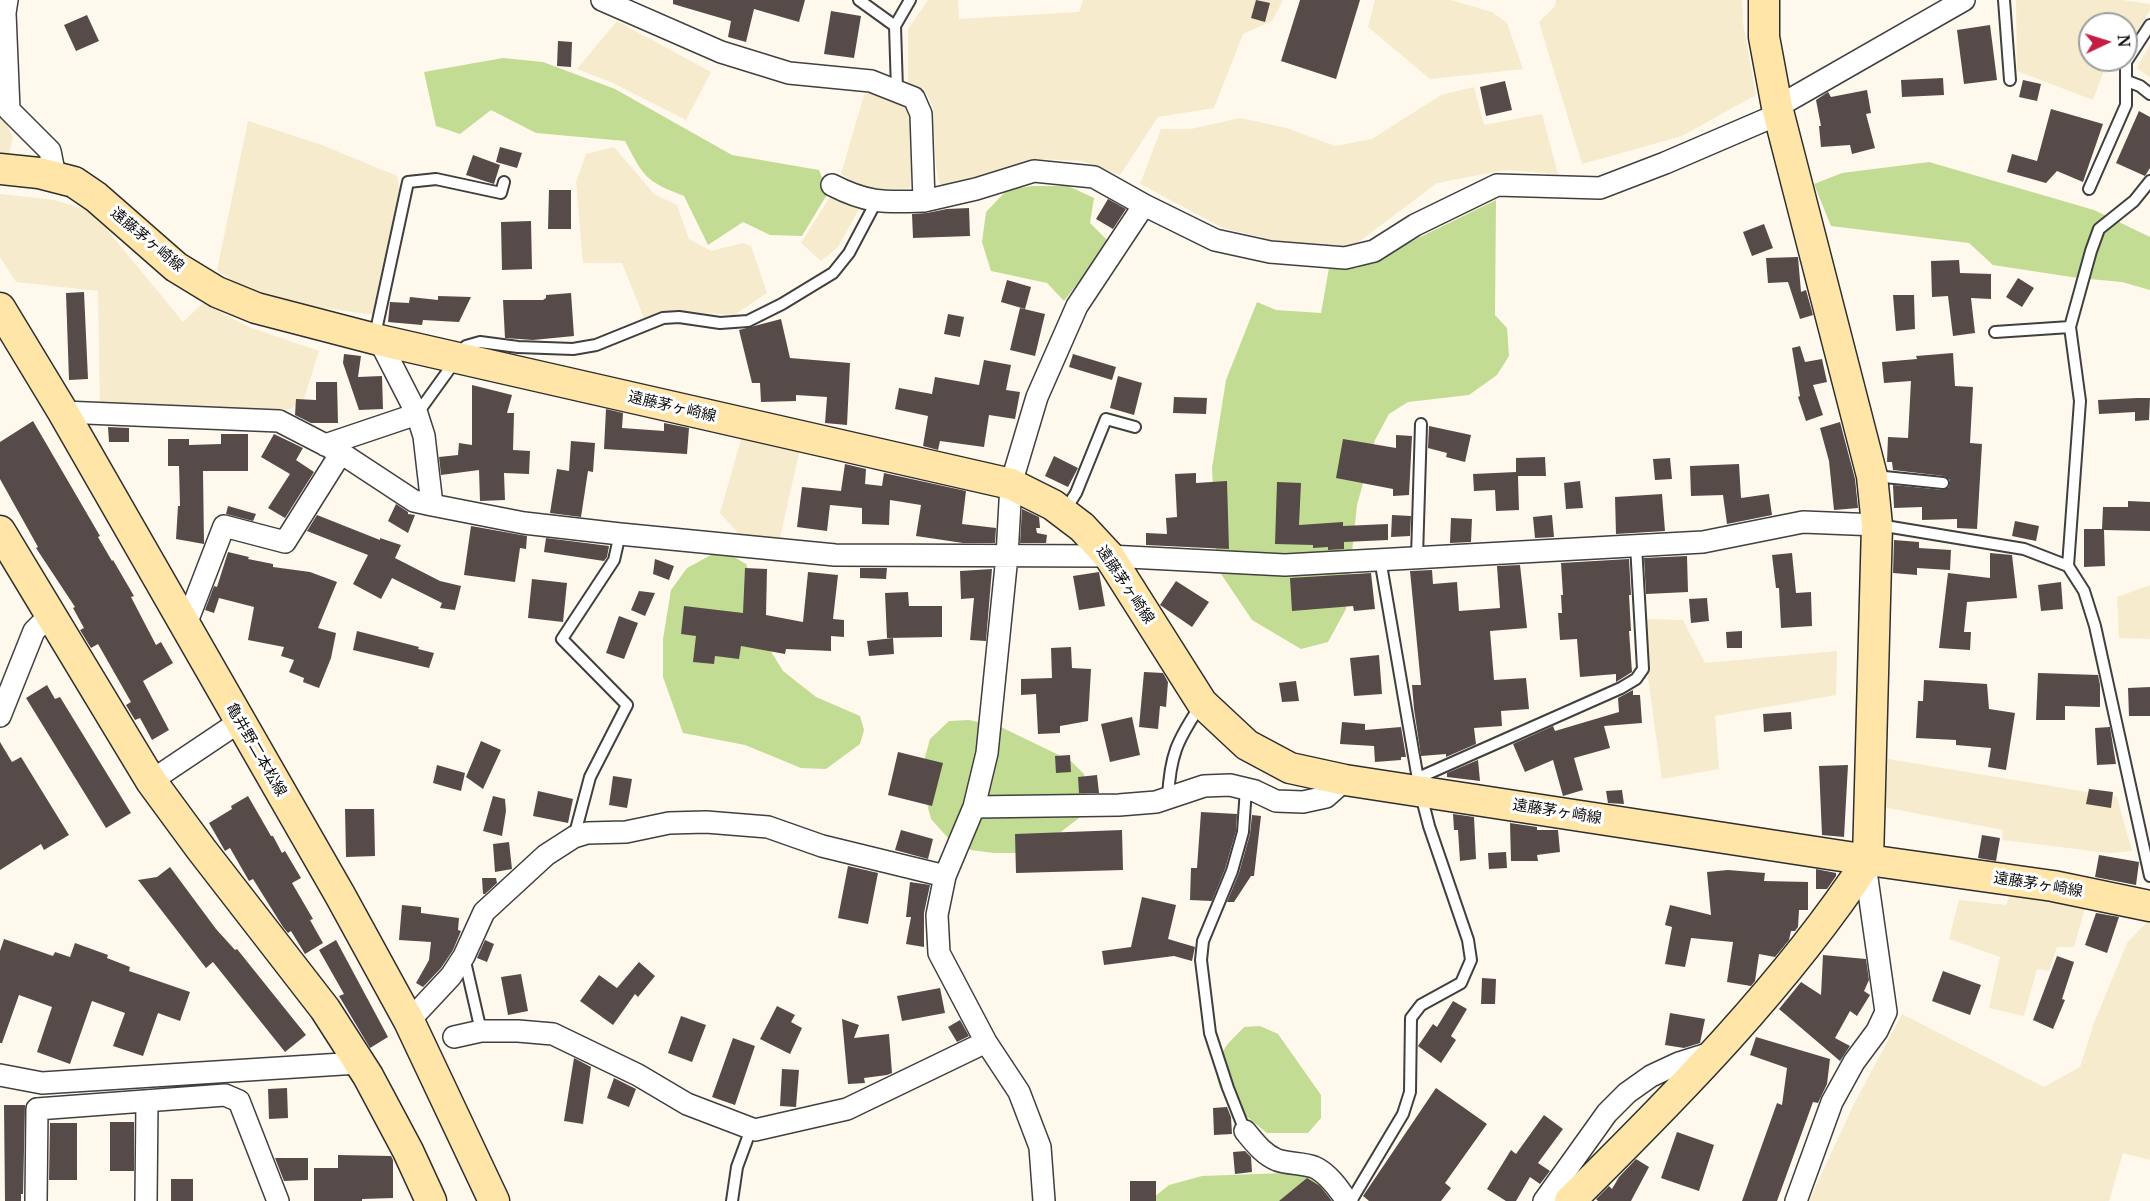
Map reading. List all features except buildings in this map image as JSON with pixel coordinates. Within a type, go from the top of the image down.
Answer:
[{"type":"street","points":[[7,0],[5,106],[50,151],[54,176]]},
{"type":"street","points":[[1764,0],[1764,37],[1778,111],[1872,476],[1877,525],[1866,862],[1886,1012],[1877,1031],[1854,1062],[1832,1102],[1796,1201]]},
{"type":"street","points":[[832,185],[853,196],[876,202],[924,201],[976,189],[1034,171],[1094,177],[1215,240],[1270,252],[1345,258],[1374,251],[1415,225],[1497,185],[1600,188],[1665,163],[1778,111],[1964,0]]},
{"type":"street","points":[[605,1],[721,52],[789,74],[871,81],[914,98],[921,114],[924,201]]},
{"type":"street","name":"遠藤茅ヶ崎線","points":[[0,170],[54,176],[74,182],[96,197],[176,267],[218,292],[256,308],[376,340],[1011,484],[1064,512],[1082,527],[1109,556],[1202,703],[1247,745],[1290,768],[1345,780],[1419,784],[1866,862],[2053,886],[2150,906]]},
{"type":"street","points":[[1044,1201],[1040,1147],[1019,1092],[986,1042],[939,953],[937,915],[945,876],[974,807],[987,753],[1007,556],[1011,484],[1037,396],[1077,306],[1144,205]]},
{"type":"street","name":"亀井野二本松線","points":[[0,308],[63,412],[340,895],[409,1021],[494,1201]]},
{"type":"street","points":[[376,340],[417,414],[424,436],[432,505]]},
{"type":"street","points":[[63,412],[279,421],[333,449],[414,501],[524,523],[835,555],[1109,556],[1285,565],[1703,542],[1803,522],[1877,525]]},
{"type":"street","points":[[185,627],[224,526],[285,542],[333,449],[417,414]]},
{"type":"street","points":[[0,531],[152,781],[201,849],[325,1009],[368,1076],[431,1201]]},
{"type":"street","points":[[0,716],[33,631],[50,615]]},
{"type":"street","points":[[152,781],[239,722]]},
{"type":"street","points":[[974,807],[1119,805],[1156,802],[1204,786],[1230,785],[1246,788],[1276,801],[1304,802],[1326,796],[1345,780]]},
{"type":"street","points":[[409,1021],[451,976],[464,956],[484,912],[546,855],[574,837],[587,833],[626,832],[669,823],[706,822],[768,827],[822,846],[945,876]]},
{"type":"street","points":[[1570,1201],[1667,1104],[1763,999],[1852,885],[1866,862]]},
{"type":"street","points":[[454,1037],[481,1031],[518,1030],[553,1034],[638,1075],[687,1104],[755,1130],[846,1109],[986,1042]]},
{"type":"street","points":[[1544,1201],[1607,1113],[1627,1093],[1651,1076],[1715,1051]]},
{"type":"street","points":[[0,1076],[42,1083],[358,1063]]},
{"type":"street","points":[[36,1201],[37,1109],[225,1095],[239,1101],[278,1201]]},
{"type":"street","points":[[146,1201],[147,1102]]},
{"type":"street","points":[[1245,1131],[1262,1151],[1276,1159],[1294,1165],[1313,1167],[1326,1174],[1347,1201]]},
{"type":"lane","points":[[859,0],[896,26]]},
{"type":"lane","points":[[897,90],[896,26],[910,0]]},
{"type":"lane","points":[[2004,0],[2010,80]]},
{"type":"lane","points":[[2089,189],[2126,105],[2126,62],[2150,25]]},
{"type":"lane","points":[[2127,81],[2140,86],[2150,94]]},
{"type":"lane","points":[[376,340],[408,182],[436,179],[501,193],[504,182]]},
{"type":"lane","points":[[2068,566],[2080,401],[2070,327],[2099,229],[2134,201],[2150,181]]},
{"type":"lane","points":[[417,414],[466,346],[480,342],[518,347],[573,349],[596,345],[663,318],[679,317],[720,323],[748,321],[782,304],[833,273],[849,253],[876,202]]},
{"type":"lane","points":[[1995,332],[2070,327]]},
{"type":"lane","points":[[1064,512],[1076,493],[1106,419],[1134,427]]},
{"type":"lane","points":[[1417,556],[1421,424]]},
{"type":"lane","points":[[1872,476],[1943,483]]},
{"type":"lane","points":[[1877,525],[2024,549],[2068,566],[2084,591],[2095,626],[2150,876]]},
{"type":"lane","points":[[574,837],[590,777],[627,705],[562,639],[614,560],[620,534]]},
{"type":"lane","points":[[1419,784],[1636,679],[1643,669],[1636,545]]},
{"type":"lane","points":[[1351,1201],[1403,1114],[1410,1092],[1411,1018],[1421,1005],[1461,983],[1471,960],[1468,940],[1429,826],[1419,784],[1380,559]]},
{"type":"lane","points":[[1168,798],[1174,752],[1183,732],[1202,703]]},
{"type":"lane","points":[[1245,1131],[1210,1033],[1201,960],[1203,941],[1232,871],[1243,832],[1246,788]]},
{"type":"lane","points":[[464,956],[481,1031]]},
{"type":"lane","points":[[732,1201],[737,1167],[751,1129]]},
{"type":"shaded area","points":[[928,0],[958,0],[959,19],[1079,12],[1083,0],[1283,0],[1272,21],[1243,34],[1214,108],[1158,117],[1120,175],[1082,161],[1039,159],[951,188],[939,183],[933,107],[924,89],[908,84],[908,29]]},
{"type":"shaded area","points":[[1375,0],[1451,0],[1492,12],[1507,23],[1523,69],[1430,79],[1368,27]]},
{"type":"shaded area","points":[[1556,0],[1742,0],[1743,23],[1756,95],[1682,136],[1582,164],[1539,22],[1555,6]]},
{"type":"shaded area","points":[[2016,0],[2122,0],[2150,4],[2150,10],[2138,31],[2138,12],[2078,12],[2078,72],[2104,72],[2093,100],[2017,71]]},
{"type":"shaded area","points":[[617,21],[711,72],[686,120],[613,83],[577,69]]},
{"type":"shaded area","points":[[2150,44],[2150,78],[2138,69]]},
{"type":"shaded area","points":[[1474,87],[1484,125],[1542,114],[1558,174],[1506,170],[1437,183],[1348,250],[1309,249],[1223,228],[1140,184],[1161,129],[1191,129],[1240,118],[1287,128],[1335,146],[1372,139],[1441,95]]},
{"type":"shaded area","points":[[876,89],[908,107],[915,130],[910,188],[872,190],[841,174],[864,95]]},
{"type":"shaded area","points":[[0,116],[4,118],[13,138],[8,158],[0,158]]},
{"type":"shaded area","points":[[248,121],[322,145],[397,176],[400,192],[376,315],[271,301],[242,287],[217,270]]},
{"type":"shaded area","points":[[614,147],[654,194],[677,205],[689,239],[711,251],[743,243],[751,246],[767,293],[734,315],[674,311],[644,318],[622,263],[583,263],[576,182],[586,154]]},
{"type":"shaded area","points":[[833,192],[859,209],[838,247],[821,261],[801,243]]},
{"type":"shaded area","points":[[0,194],[54,200],[85,209],[105,227],[183,322],[203,303],[249,327],[319,351],[303,402],[273,418],[100,408],[98,291],[16,282],[0,257]]},
{"type":"shaded area","points":[[742,436],[800,449],[779,542],[747,543],[720,513]]},
{"type":"shaded area","points":[[2150,585],[2150,639],[2119,638],[2117,597]]},
{"type":"shaded area","points":[[1640,619],[1683,620],[1705,663],[1837,651],[1836,695],[1715,716],[1719,769],[1662,779]]},
{"type":"shaded area","points":[[1882,758],[2117,797],[2132,851],[2109,853],[2002,840],[2003,830],[1878,806]]},
{"type":"shaded area","points":[[2012,891],[2086,905],[2074,947],[2057,947],[2049,971],[2037,969],[2024,1016],[1989,1008],[2000,957],[1949,939],[1959,900],[2006,905]]},
{"type":"shaded area","points":[[2148,921],[2150,922],[2150,1160],[2123,1153],[2109,1201],[1809,1201],[1854,1104],[1902,1014],[2044,1087],[2080,1067],[2094,1023],[2127,943]]},
{"type":"green space","points":[[503,58],[543,62],[615,89],[732,155],[819,170],[828,193],[802,236],[770,235],[743,222],[708,245],[684,196],[661,186],[647,176],[625,141],[536,133],[491,110],[460,134],[436,126],[424,72]]},
{"type":"green space","points":[[1929,162],[2094,210],[2150,237],[2150,290],[2122,282],[1993,265],[1969,243],[1831,226],[1814,184],[1842,173]]},
{"type":"green space","points":[[1032,186],[1068,186],[1094,198],[1090,223],[1109,242],[1064,301],[1047,283],[991,271],[982,242],[986,212],[1007,190]]},
{"type":"green space","points":[[1496,200],[1495,315],[1507,328],[1509,356],[1497,375],[1469,395],[1408,402],[1389,414],[1375,440],[1357,505],[1346,609],[1328,642],[1301,649],[1252,620],[1217,568],[1212,468],[1226,380],[1257,302],[1276,310],[1321,313],[1329,268],[1357,268]]},
{"type":"green space","points":[[729,554],[746,564],[759,598],[767,645],[783,671],[816,697],[860,716],[864,730],[860,744],[826,769],[801,768],[745,745],[683,733],[663,677],[663,639],[671,590],[687,568],[711,555]]},
{"type":"green space","points":[[969,720],[1001,727],[1071,761],[1084,774],[1087,789],[1087,812],[1033,853],[994,853],[971,850],[948,838],[931,819],[924,792],[923,764],[930,739],[949,721]]},
{"type":"green space","points":[[1260,1026],[1278,1034],[1321,1095],[1321,1118],[1308,1133],[1267,1133],[1235,1106],[1220,1087],[1217,1075],[1218,1063],[1227,1045],[1244,1027]]},
{"type":"green space","points":[[1313,1172],[1325,1183],[1331,1201],[1149,1201],[1169,1185],[1202,1176]]}]
